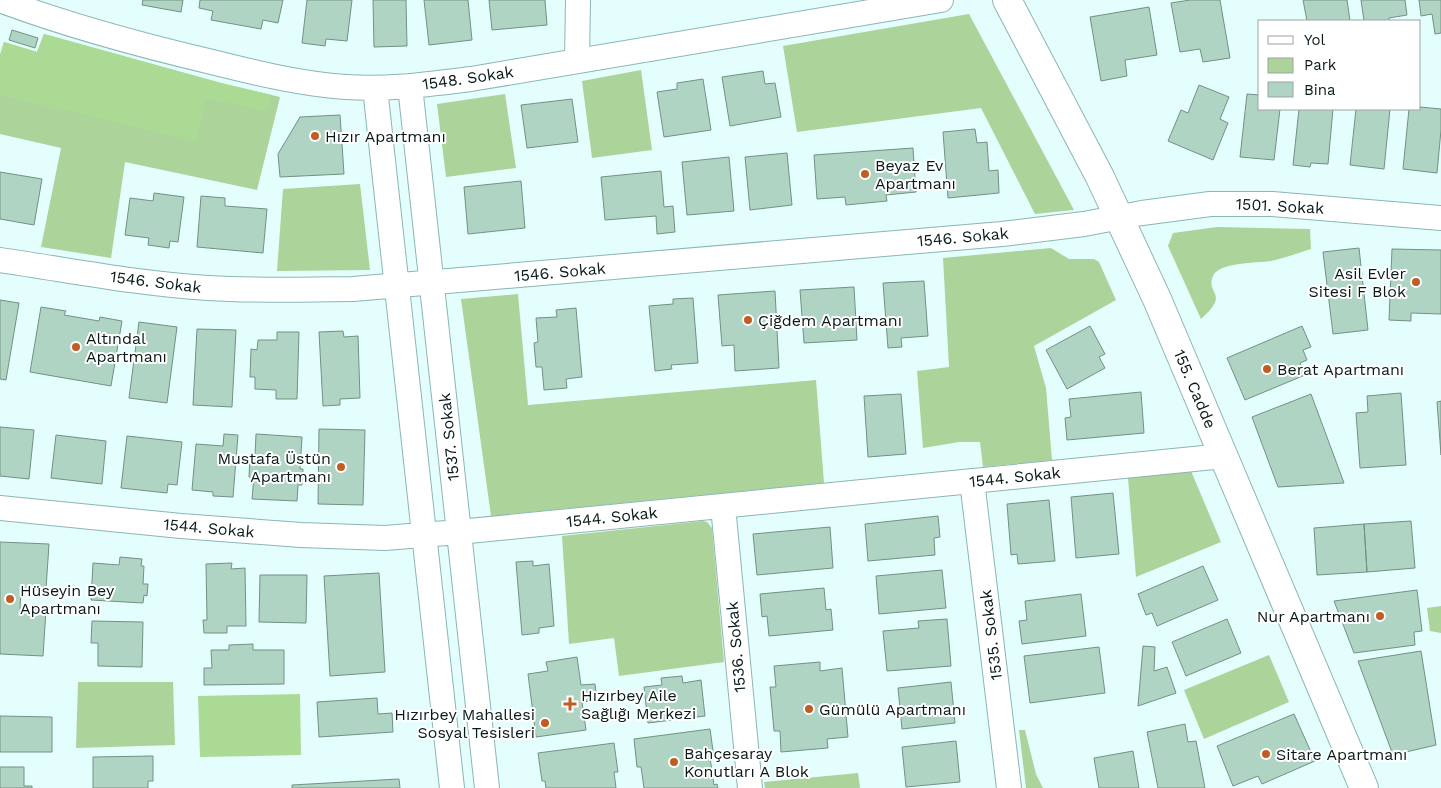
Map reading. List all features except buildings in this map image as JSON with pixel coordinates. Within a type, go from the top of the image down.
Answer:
[{"type":"street","name":"1548. Sokak","points":[[0,0],[104,35],[263,74],[312,84],[375,88],[471,79],[941,0]]},
{"type":"street","points":[[577,62],[578,0]]},
{"type":"street","name":"155. Cadde","points":[[1007,0],[1081,140],[1120,218],[1157,299],[1364,788]]},
{"type":"street","name":"1537. Sokak","points":[[410,86],[487,788]]},
{"type":"street","points":[[375,88],[452,788]]},
{"type":"street","name":"1501. Sokak","points":[[1120,218],[1210,204],[1241,203],[1441,218]]},
{"type":"street","name":"1546. Sokak","points":[[0,260],[166,284],[206,288],[298,290],[396,286],[1010,234],[1120,218]]},
{"type":"street","name":"1544. Sokak","points":[[0,508],[181,526],[356,538],[459,532],[1224,456]]},
{"type":"street","name":"1535. Sokak","points":[[972,481],[1009,788]]},
{"type":"street","name":"1536. Sokak","points":[[723,506],[750,788]]},
{"type":"green space","points":[[969,14],[1074,210],[1035,214],[981,108],[797,132],[783,46]]},
{"type":"green space","points":[[44,34],[221,83],[280,97],[257,190],[125,162],[111,258],[41,247],[61,148],[0,134],[0,55],[4,42],[37,52]]},
{"type":"green space","points":[[44,34],[271,95],[267,111],[206,99],[196,141],[0,95],[0,55],[4,42],[37,52]]},
{"type":"green space","points":[[641,70],[652,150],[592,158],[582,81]]},
{"type":"green space","points":[[505,94],[516,168],[446,177],[437,104]]},
{"type":"green space","points":[[360,184],[370,270],[277,271],[283,189]]},
{"type":"green space","points":[[1217,227],[1310,229],[1311,249],[1271,261],[1230,266],[1217,271],[1211,282],[1216,299],[1210,310],[1201,319],[1168,246],[1173,233]]},
{"type":"green space","points":[[1051,248],[1069,259],[1094,259],[1099,262],[1116,300],[1034,346],[1046,388],[1052,460],[983,467],[980,442],[959,442],[923,448],[917,371],[949,367],[943,258]]},
{"type":"green space","points":[[518,294],[528,405],[816,380],[824,483],[491,516],[461,299]]},
{"type":"green space","points":[[1191,471],[1221,542],[1136,577],[1128,478]]},
{"type":"green space","points":[[707,522],[712,528],[724,662],[619,676],[614,638],[569,644],[562,536]]},
{"type":"green space","points":[[1441,606],[1441,633],[1430,631],[1427,608]]},
{"type":"green space","points":[[1269,655],[1289,702],[1204,739],[1184,690]]},
{"type":"green space","points":[[78,682],[173,682],[175,745],[76,748]]},
{"type":"green space","points":[[300,694],[301,755],[200,757],[198,696]]},
{"type":"green space","points":[[1019,730],[1025,730],[1036,774],[1043,788],[1026,788]]},
{"type":"green space","points":[[858,773],[860,788],[765,788],[764,782]]},
{"type":"place","name":"Hızır Apartmanı","points":[[315,136]]},
{"type":"place","name":"Beyaz Ev Apartmanı","points":[[865,174]]},
{"type":"place","name":"Asil Evler Sitesi F Blok","points":[[1416,282]]},
{"type":"place","name":"Çiğdem Apartmanı","points":[[748,320]]},
{"type":"place","name":"Altındal Apartmanı","points":[[76,347]]},
{"type":"place","name":"Berat Apartmanı","points":[[1267,369]]},
{"type":"place","name":"Mustafa Üstün Apartmanı","points":[[341,467]]},
{"type":"place","name":"Hüseyin Bey Apartmanı","points":[[10,599]]},
{"type":"place","name":"Nur Apartmanı","points":[[1380,616]]},
{"type":"place","name":"Hızırbey Aile Sağlığı Merkezi","points":[[570,704]]},
{"type":"place","name":"Gümülü Apartmanı","points":[[809,709]]},
{"type":"place","name":"Hızırbey Mahallesi Sosyal Tesisleri","points":[[545,723]]},
{"type":"place","name":"Sitare Apartmanı","points":[[1266,754]]},
{"type":"place","name":"Bahçesaray Konutları A Blok","points":[[674,762]]}]
